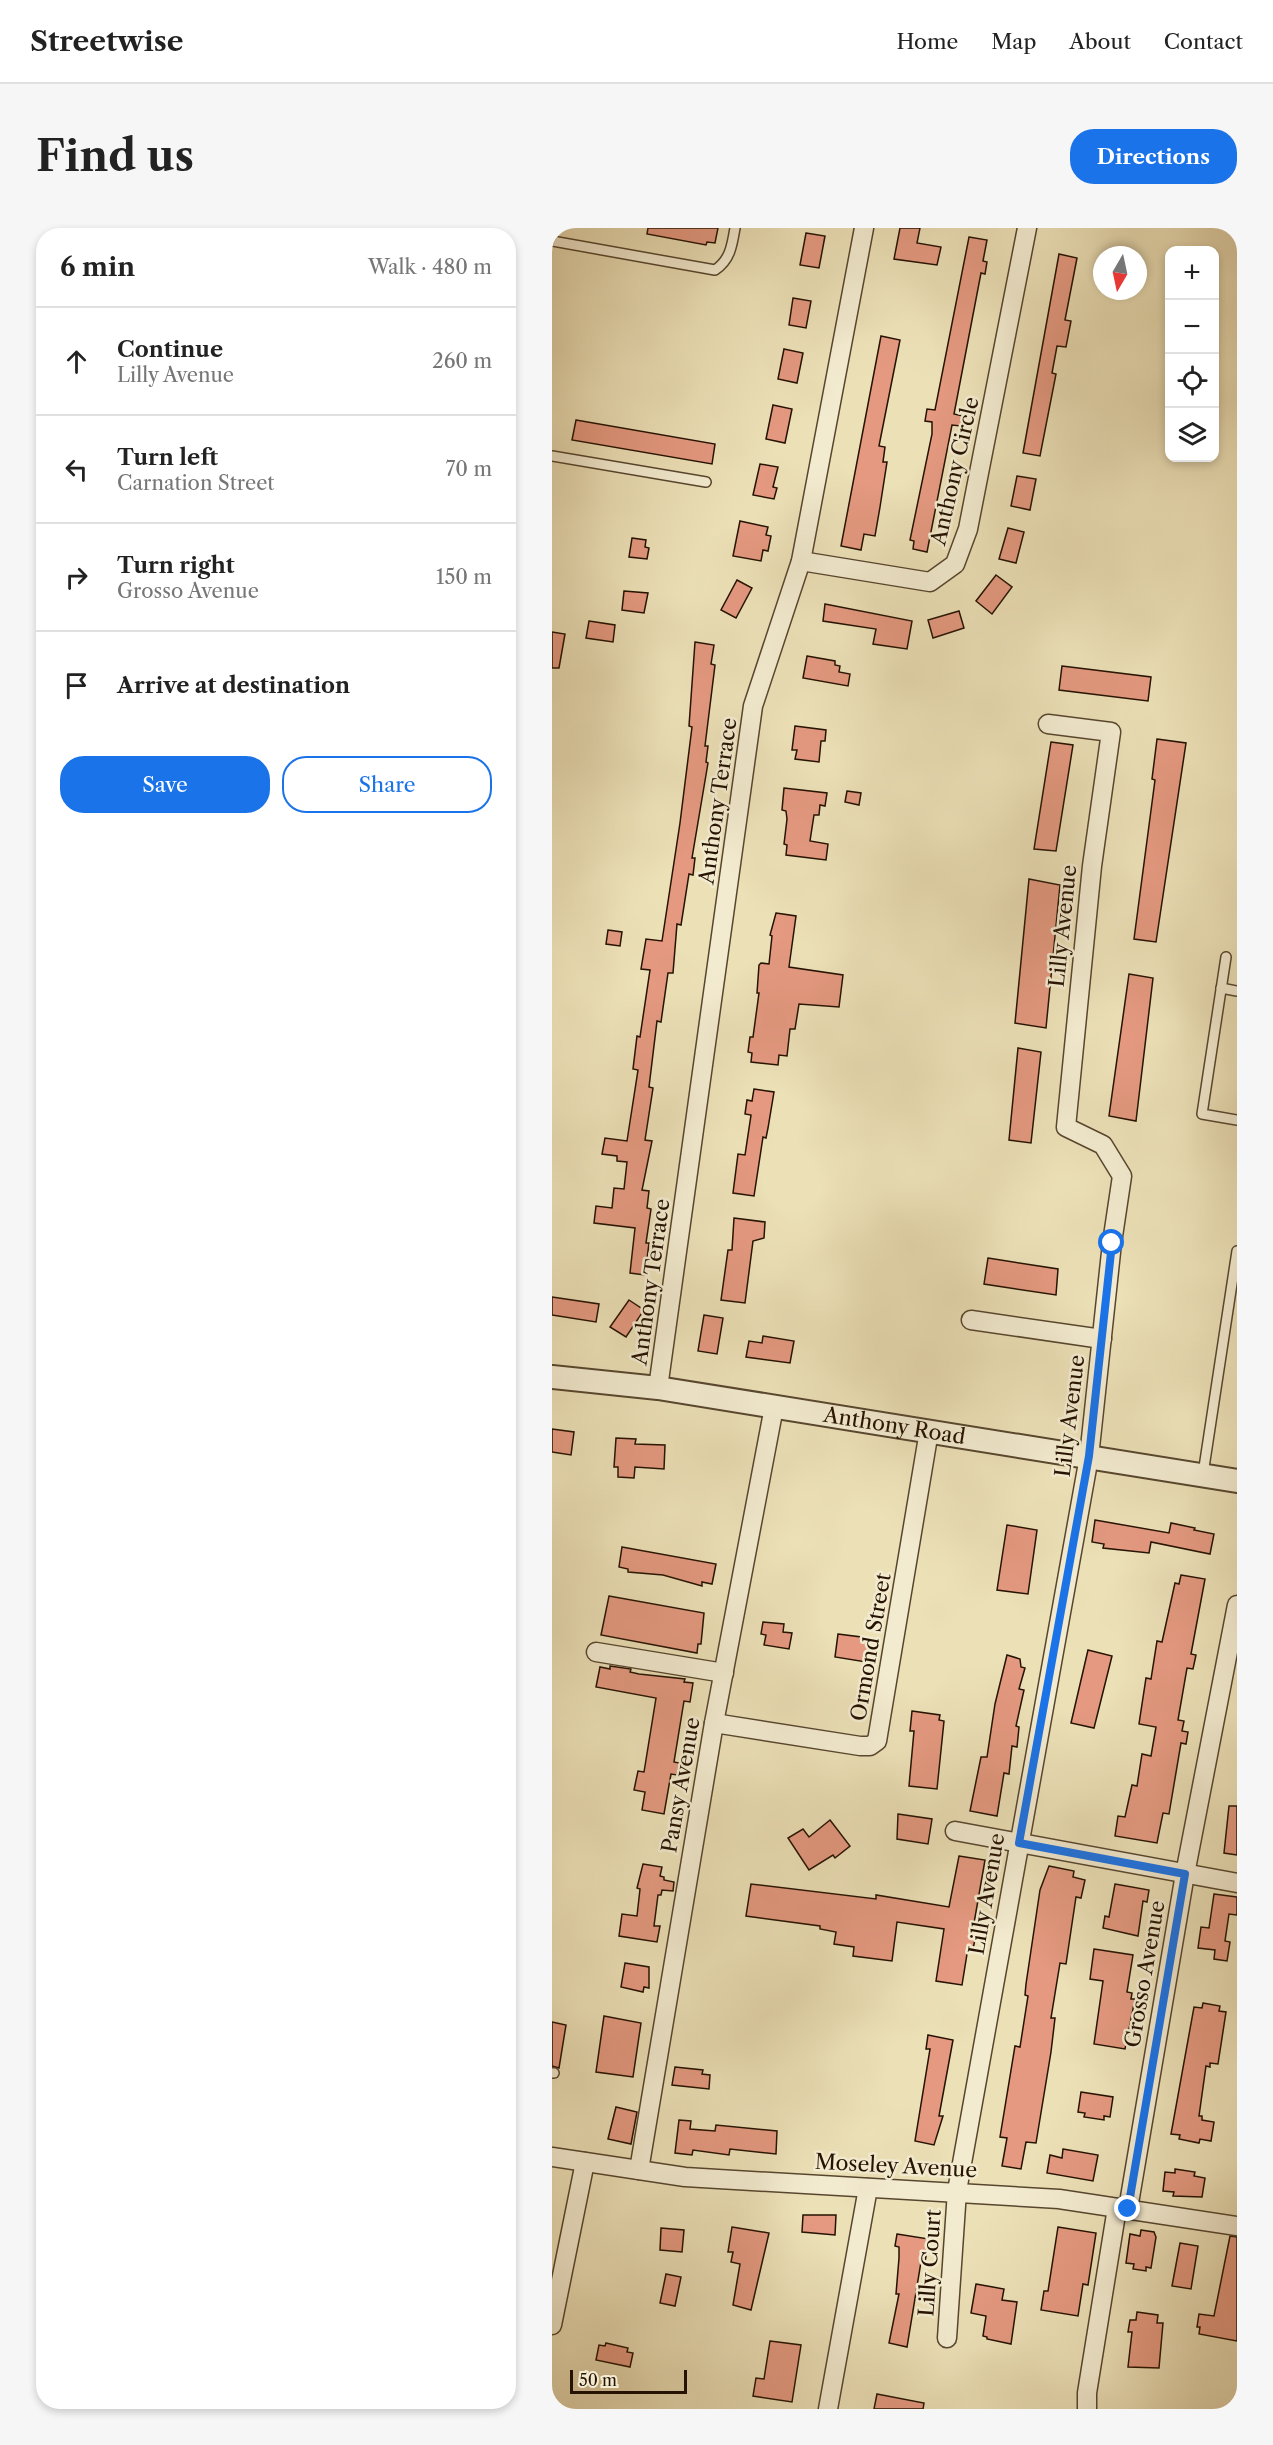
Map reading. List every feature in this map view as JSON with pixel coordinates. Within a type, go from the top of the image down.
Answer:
[{"type":"street","name":"Anthony Terrace","points":[[658,1388],[753,706],[801,561],[864,228]]},
{"type":"street","name":"Anthony Circle","points":[[801,561],[930,582],[955,564],[968,529],[1027,228]]},
{"type":"street","name":"Lilly Avenue","points":[[957,2191],[1089,1456],[1122,1176],[1103,1145],[1066,1127],[1092,866],[1111,732],[1048,724]]},
{"type":"street","points":[[971,1320],[1102,1339]]},
{"type":"street","name":"Anthony Road","points":[[552,1377],[658,1388],[1237,1481]]},
{"type":"street","name":"Pansy Avenue","points":[[639,2170],[714,1723],[774,1407]]},
{"type":"street","name":"Ormond Street","points":[[714,1723],[860,1746],[870,1746],[877,1741],[929,1431]]},
{"type":"street","name":"Grosso Avenue","points":[[1087,2409],[1087,2392],[1237,1605]]},
{"type":"street","points":[[596,1652],[724,1673]]},
{"type":"street","points":[[956,1831],[1237,1882]]},
{"type":"street","name":"Moseley Avenue","points":[[552,2157],[685,2177],[957,2191],[1059,2199],[1237,2226]]},
{"type":"street","points":[[552,2325],[585,2162]]},
{"type":"street","points":[[828,2409],[868,2188]]},
{"type":"street","name":"Lilly Court","points":[[947,2338],[957,2191]]},
{"type":"lane","points":[[552,241],[715,270],[724,264],[731,250],[735,228]]},
{"type":"lane","points":[[552,456],[706,482]]},
{"type":"lane","points":[[1226,957],[1202,1114],[1237,1120]]},
{"type":"lane","points":[[1221,988],[1237,991]]},
{"type":"lane","points":[[1203,1476],[1237,1251]]},
{"type":"building","points":[[648,228],[718,228],[715,243],[707,242],[706,245],[647,234]]},
{"type":"building","points":[[900,228],[920,228],[917,243],[941,247],[937,265],[894,259]]},
{"type":"building","points":[[806,233],[825,236],[819,268],[800,265]]},
{"type":"building","points":[[969,237],[987,240],[983,261],[987,262],[985,274],[981,273],[954,414],[963,416],[961,426],[952,425],[927,552],[913,549],[914,541],[910,540],[932,434],[932,422],[925,421],[927,409],[935,410]]},
{"type":"building","points":[[1059,254],[1077,258],[1065,320],[1071,321],[1066,347],[1057,346],[1052,373],[1056,374],[1040,456],[1023,453]]},
{"type":"building","points":[[793,298],[811,301],[806,328],[789,325]]},
{"type":"building","points":[[881,336],[900,340],[879,446],[885,447],[883,462],[887,462],[875,536],[864,534],[861,550],[841,546]]},
{"type":"building","points":[[784,349],[803,353],[797,383],[778,379]]},
{"type":"building","points":[[773,405],[792,409],[785,443],[766,439]]},
{"type":"building","points":[[576,420],[715,444],[712,464],[572,440]]},
{"type":"building","points":[[760,464],[778,467],[773,487],[777,488],[774,499],[753,495]]},
{"type":"building","points":[[1017,476],[1036,479],[1030,510],[1011,506]]},
{"type":"building","points":[[740,521],[768,527],[766,535],[771,536],[768,551],[763,550],[761,561],[733,556]]},
{"type":"building","points":[[1008,528],[1024,532],[1016,563],[999,559]]},
{"type":"building","points":[[632,538],[646,540],[645,547],[649,548],[647,559],[629,557]]},
{"type":"building","points":[[996,575],[1012,587],[992,614],[976,601]]},
{"type":"building","points":[[737,580],[752,588],[736,618],[721,610]]},
{"type":"building","points":[[624,591],[648,593],[644,613],[622,610]]},
{"type":"building","points":[[825,604],[912,621],[907,649],[873,644],[876,629],[823,621]]},
{"type":"building","points":[[959,611],[964,628],[933,638],[928,620]]},
{"type":"building","points":[[589,621],[615,625],[613,642],[586,638]]},
{"type":"building","points":[[552,632],[565,634],[559,668],[552,668]]},
{"type":"building","points":[[695,642],[714,645],[711,664],[715,665],[705,746],[708,746],[706,762],[708,763],[692,858],[695,858],[693,875],[689,874],[681,925],[677,924],[673,973],[668,973],[661,1022],[657,1021],[649,1087],[653,1088],[645,1140],[652,1141],[642,1190],[649,1191],[647,1208],[651,1209],[646,1243],[649,1243],[645,1275],[630,1273],[635,1228],[594,1223],[596,1206],[612,1208],[614,1188],[624,1189],[627,1162],[617,1161],[617,1156],[602,1154],[605,1138],[627,1141],[638,1070],[633,1069],[637,1036],[640,1037],[650,970],[641,969],[646,939],[662,941],[680,823],[692,727],[689,726]]},
{"type":"building","points":[[807,656],[835,661],[835,665],[840,666],[839,672],[850,674],[848,686],[803,678]]},
{"type":"building","points":[[1062,666],[1151,677],[1148,701],[1059,690]]},
{"type":"building","points":[[795,726],[826,730],[825,741],[821,741],[819,762],[795,759],[797,750],[792,750]]},
{"type":"building","points":[[1157,739],[1186,743],[1156,942],[1134,939],[1155,780],[1152,779]]},
{"type":"building","points":[[1051,742],[1073,745],[1056,851],[1034,849]]},
{"type":"building","points":[[784,788],[827,793],[825,806],[820,805],[819,815],[814,815],[810,841],[828,844],[826,860],[786,855],[787,845],[784,844],[787,819],[786,811],[782,810]]},
{"type":"building","points":[[847,791],[861,793],[859,805],[845,802]]},
{"type":"building","points":[[1029,879],[1060,885],[1046,1028],[1015,1023]]},
{"type":"building","points":[[776,913],[796,916],[789,967],[843,975],[839,1007],[799,1004],[795,1029],[790,1029],[787,1056],[779,1055],[778,1065],[751,1062],[752,1053],[748,1052],[750,1037],[753,1037],[759,993],[757,993],[759,965],[769,964],[772,936],[770,935]]},
{"type":"building","points":[[608,930],[622,932],[620,946],[606,944]]},
{"type":"building","points":[[1129,974],[1153,978],[1136,1121],[1109,1116]]},
{"type":"building","points":[[1018,1048],[1041,1052],[1031,1143],[1009,1140]]},
{"type":"building","points":[[754,1089],[774,1092],[766,1138],[763,1137],[754,1196],[733,1193],[738,1154],[745,1155],[751,1115],[745,1114],[747,1100],[752,1101]]},
{"type":"building","points":[[734,1218],[765,1222],[764,1238],[753,1241],[745,1303],[721,1300],[728,1250],[732,1250]]},
{"type":"building","points":[[988,1258],[1058,1269],[1056,1295],[984,1284]]},
{"type":"building","points":[[552,1297],[599,1304],[596,1322],[552,1315]]},
{"type":"building","points":[[629,1300],[644,1310],[626,1337],[610,1327]]},
{"type":"building","points":[[704,1315],[723,1318],[717,1354],[698,1351]]},
{"type":"building","points":[[763,1336],[794,1341],[790,1363],[746,1357],[749,1341],[762,1343]]},
{"type":"building","points":[[552,1429],[574,1432],[571,1455],[552,1452]]},
{"type":"building","points":[[616,1438],[636,1439],[635,1444],[665,1445],[664,1469],[635,1467],[634,1478],[618,1477],[618,1467],[614,1467]]},
{"type":"building","points":[[1095,1520],[1169,1533],[1171,1523],[1195,1528],[1194,1530],[1214,1534],[1210,1554],[1151,1542],[1149,1553],[1103,1548],[1104,1544],[1092,1542]]},
{"type":"building","points":[[1007,1525],[1037,1530],[1028,1594],[997,1590]]},
{"type":"building","points":[[622,1547],[716,1564],[712,1584],[702,1582],[702,1586],[663,1575],[628,1572],[628,1569],[619,1567]]},
{"type":"building","points":[[1181,1575],[1205,1579],[1191,1654],[1196,1655],[1193,1669],[1187,1668],[1178,1720],[1184,1721],[1182,1731],[1188,1732],[1186,1744],[1181,1743],[1169,1814],[1163,1813],[1157,1843],[1115,1836],[1118,1816],[1125,1817],[1132,1785],[1137,1786],[1142,1754],[1151,1756],[1156,1727],[1139,1724],[1146,1678],[1151,1679],[1157,1641],[1162,1642],[1175,1583],[1179,1584]]},
{"type":"building","points":[[609,1596],[704,1613],[701,1644],[698,1644],[697,1653],[601,1635]]},
{"type":"building","points":[[763,1622],[784,1624],[783,1632],[792,1633],[789,1649],[764,1645],[766,1635],[761,1634]]},
{"type":"building","points":[[838,1634],[869,1638],[866,1662],[835,1657]]},
{"type":"building","points":[[1088,1650],[1112,1656],[1094,1728],[1071,1723]]},
{"type":"building","points":[[1007,1655],[1020,1659],[1021,1667],[1025,1668],[1019,1689],[1024,1690],[1016,1726],[1019,1727],[1017,1747],[1012,1746],[1009,1774],[1004,1773],[997,1816],[970,1811],[981,1757],[987,1757],[995,1704]]},
{"type":"building","points":[[610,1666],[631,1669],[630,1672],[639,1674],[685,1679],[684,1682],[693,1683],[690,1702],[684,1701],[674,1762],[679,1763],[677,1775],[671,1774],[664,1814],[642,1810],[645,1792],[634,1790],[638,1771],[644,1772],[656,1698],[596,1687],[600,1667],[610,1669]]},
{"type":"building","points":[[912,1711],[940,1715],[939,1720],[944,1721],[937,1789],[909,1786],[914,1731],[910,1731]]},
{"type":"building","points":[[1229,1806],[1237,1806],[1237,1855],[1224,1853]]},
{"type":"building","points":[[898,1814],[932,1819],[928,1844],[897,1839]]},
{"type":"building","points":[[830,1820],[850,1846],[835,1858],[833,1855],[809,1870],[788,1838],[803,1829],[809,1837]]},
{"type":"building","points":[[959,1856],[985,1860],[973,1929],[977,1930],[973,1949],[968,1948],[962,1985],[936,1981],[944,1929],[897,1922],[892,1961],[853,1956],[854,1947],[834,1944],[836,1932],[820,1929],[820,1926],[746,1916],[751,1884],[876,1899],[876,1895],[949,1907]]},
{"type":"building","points":[[643,1864],[662,1867],[660,1876],[664,1877],[664,1880],[674,1882],[673,1891],[662,1890],[661,1895],[658,1895],[654,1926],[660,1926],[657,1942],[619,1936],[622,1914],[637,1916],[640,1889],[637,1888]]},
{"type":"building","points":[[1049,1866],[1074,1871],[1073,1877],[1085,1880],[1081,1898],[1076,1897],[1066,1964],[1060,1963],[1051,2018],[1055,2018],[1051,2052],[1036,2143],[1026,2142],[1021,2169],[1002,2166],[1007,2138],[1000,2137],[1015,2046],[1020,2047],[1028,1996],[1025,1995],[1026,1984],[1040,1890]]},
{"type":"building","points":[[1115,1884],[1149,1890],[1147,1902],[1143,1901],[1138,1936],[1103,1928],[1105,1916],[1109,1917]]},
{"type":"building","points":[[1214,1894],[1237,1897],[1237,1915],[1229,1914],[1225,1941],[1230,1942],[1227,1961],[1214,1959],[1215,1950],[1198,1948],[1201,1927],[1209,1928]]},
{"type":"building","points":[[1094,1949],[1133,1955],[1127,1992],[1132,1993],[1131,1999],[1135,1999],[1125,2049],[1094,2044],[1103,1981],[1090,1979]]},
{"type":"building","points":[[625,1963],[649,1967],[649,1988],[644,1987],[643,1992],[621,1987]]},
{"type":"building","points":[[1203,2003],[1220,2006],[1219,2011],[1226,2012],[1218,2064],[1210,2063],[1210,2067],[1206,2066],[1199,2116],[1202,2116],[1202,2120],[1214,2122],[1211,2141],[1200,2139],[1199,2143],[1179,2139],[1180,2135],[1171,2134],[1194,2007],[1202,2008]]},
{"type":"building","points":[[604,2016],[641,2023],[633,2077],[596,2072]]},
{"type":"building","points":[[552,2022],[566,2025],[559,2068],[552,2066]]},
{"type":"building","points":[[928,2035],[953,2040],[939,2116],[943,2116],[934,2145],[915,2141],[930,2049],[926,2049]]},
{"type":"building","points":[[675,2067],[703,2070],[702,2074],[710,2075],[709,2089],[672,2085]]},
{"type":"building","points":[[1081,2092],[1113,2097],[1110,2117],[1104,2116],[1104,2120],[1084,2117],[1085,2113],[1078,2112]]},
{"type":"building","points":[[616,2107],[637,2112],[631,2144],[608,2139]]},
{"type":"building","points":[[679,2120],[691,2121],[690,2129],[715,2131],[716,2125],[777,2131],[776,2154],[730,2149],[729,2155],[693,2150],[692,2155],[675,2153]]},
{"type":"building","points":[[1063,2149],[1098,2155],[1093,2181],[1047,2173],[1050,2155],[1062,2158]]},
{"type":"building","points":[[1175,2169],[1195,2172],[1194,2176],[1205,2178],[1202,2197],[1173,2196],[1174,2192],[1163,2191],[1165,2172],[1175,2173]]},
{"type":"building","points":[[803,2215],[836,2215],[835,2235],[802,2232]]},
{"type":"building","points":[[732,2227],[769,2233],[751,2310],[733,2305],[740,2264],[731,2262],[733,2252],[728,2252]]},
{"type":"building","points":[[1058,2227],[1096,2233],[1088,2285],[1083,2284],[1078,2316],[1041,2310],[1044,2291],[1048,2291]]},
{"type":"building","points":[[661,2228],[684,2230],[682,2252],[660,2250]]},
{"type":"building","points":[[1141,2230],[1154,2232],[1156,2237],[1151,2268],[1146,2267],[1146,2271],[1133,2269],[1134,2264],[1126,2263],[1130,2234],[1140,2236]]},
{"type":"building","points":[[897,2234],[929,2239],[925,2262],[921,2262],[907,2347],[889,2343],[899,2294],[896,2294],[899,2258],[899,2247],[895,2246]]},
{"type":"building","points":[[1230,2236],[1237,2237],[1237,2341],[1199,2334],[1200,2327],[1197,2327],[1199,2314],[1214,2316]]},
{"type":"building","points":[[1180,2243],[1198,2246],[1191,2289],[1172,2286]]},
{"type":"building","points":[[666,2274],[681,2277],[675,2306],[660,2303]]},
{"type":"building","points":[[976,2284],[1004,2289],[1002,2300],[1017,2302],[1011,2344],[983,2336],[986,2316],[971,2313]]},
{"type":"building","points":[[1137,2312],[1158,2315],[1157,2323],[1163,2323],[1159,2368],[1128,2367],[1132,2332],[1128,2332],[1130,2320],[1136,2320]]},
{"type":"building","points":[[770,2341],[801,2345],[792,2402],[753,2396],[756,2378],[764,2379]]},
{"type":"building","points":[[606,2343],[628,2348],[627,2352],[633,2353],[630,2367],[596,2360],[599,2345],[605,2346]]},
{"type":"building","points":[[877,2394],[924,2403],[923,2409],[874,2409]]},
{"type":"route","points":[[1112,1243],[1089,1456],[1019,1843],[1185,1874],[1128,2209]]}]
